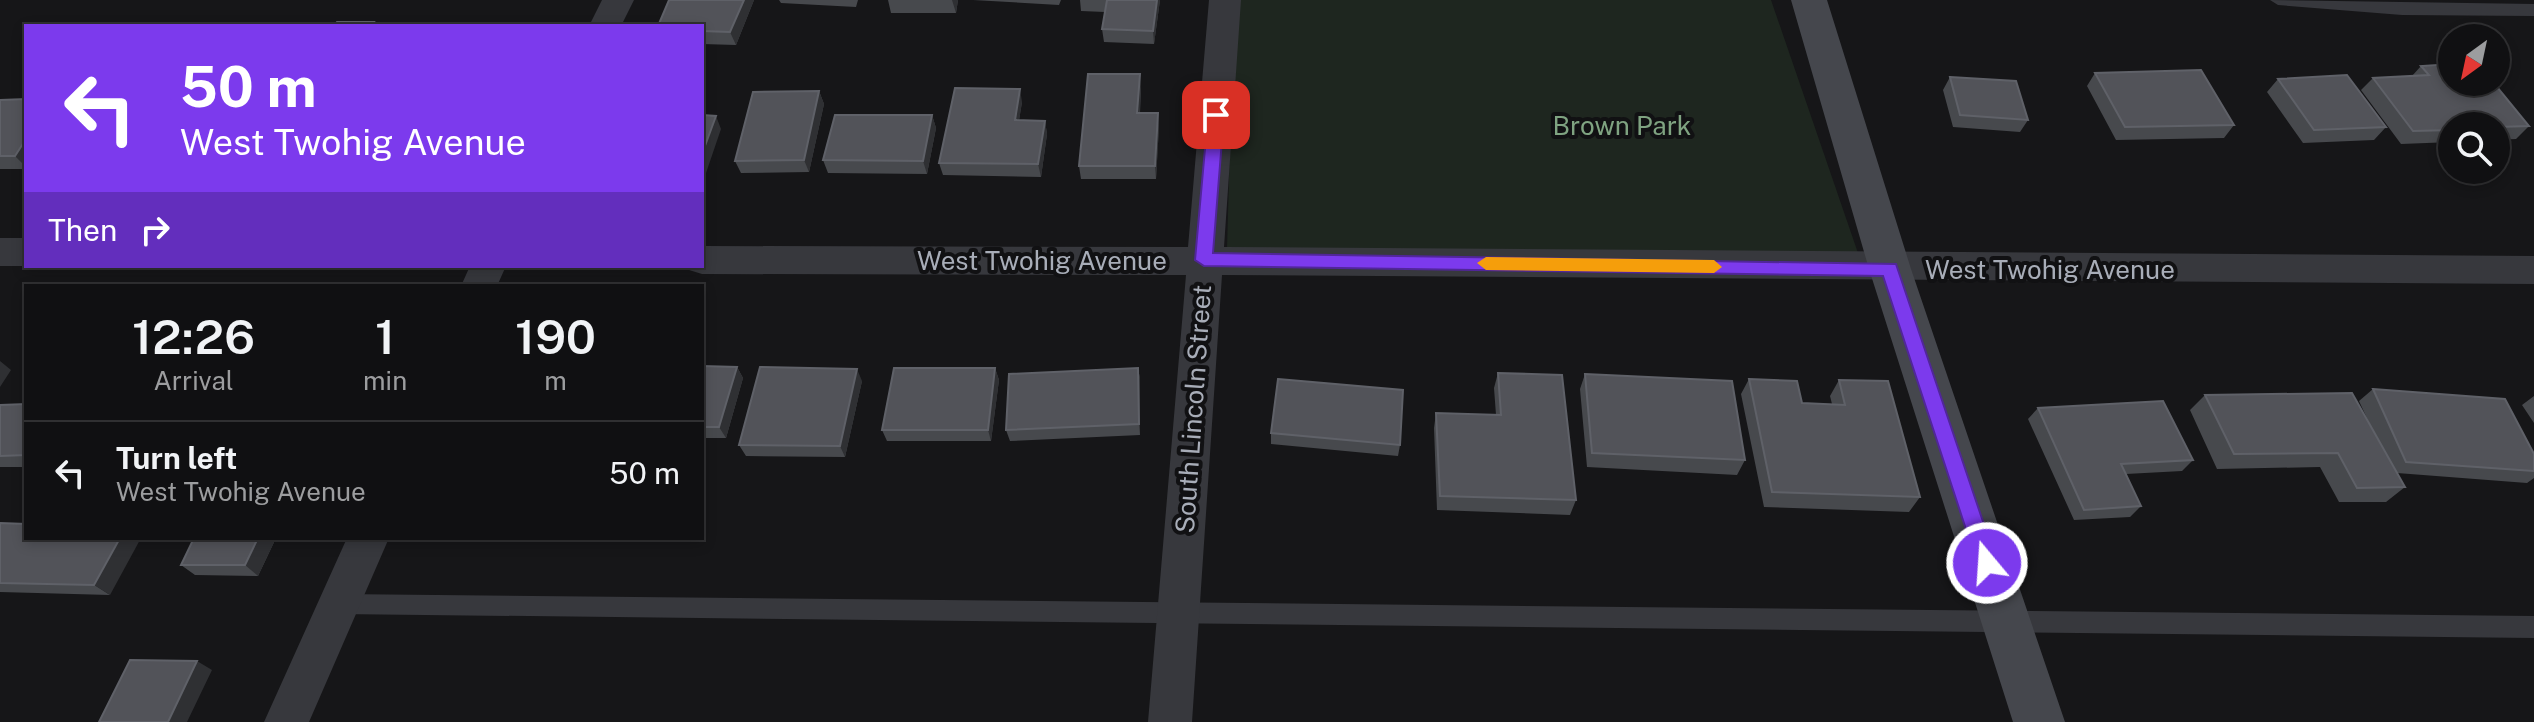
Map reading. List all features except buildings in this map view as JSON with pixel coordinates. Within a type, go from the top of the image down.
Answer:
[{"type":"street","points":[[606,24],[618,0]]},
{"type":"street","name":"South Lincoln Street","points":[[1170,722],[1225,0]]},
{"type":"street","points":[[1809,0],[1890,269],[2039,722]]},
{"type":"street","points":[[0,252],[24,252]]},
{"type":"street","name":"West Twohig Avenue","points":[[704,260],[1204,260],[1890,269],[2534,270]]},
{"type":"street","points":[[286,722],[367,540]]},
{"type":"lane","points":[[2278,0],[2402,9],[2534,10]]},
{"type":"lane","points":[[338,604],[2534,627]]},
{"type":"green space","name":"Brown Park","points":[[1234,0],[1771,0],[1858,253],[1227,249]]},
{"type":"slow traffic","points":[[1486,263],[1714,267]]},
{"type":"route","points":[[1216,115],[1204,260],[1890,269],[1987,563]]}]
